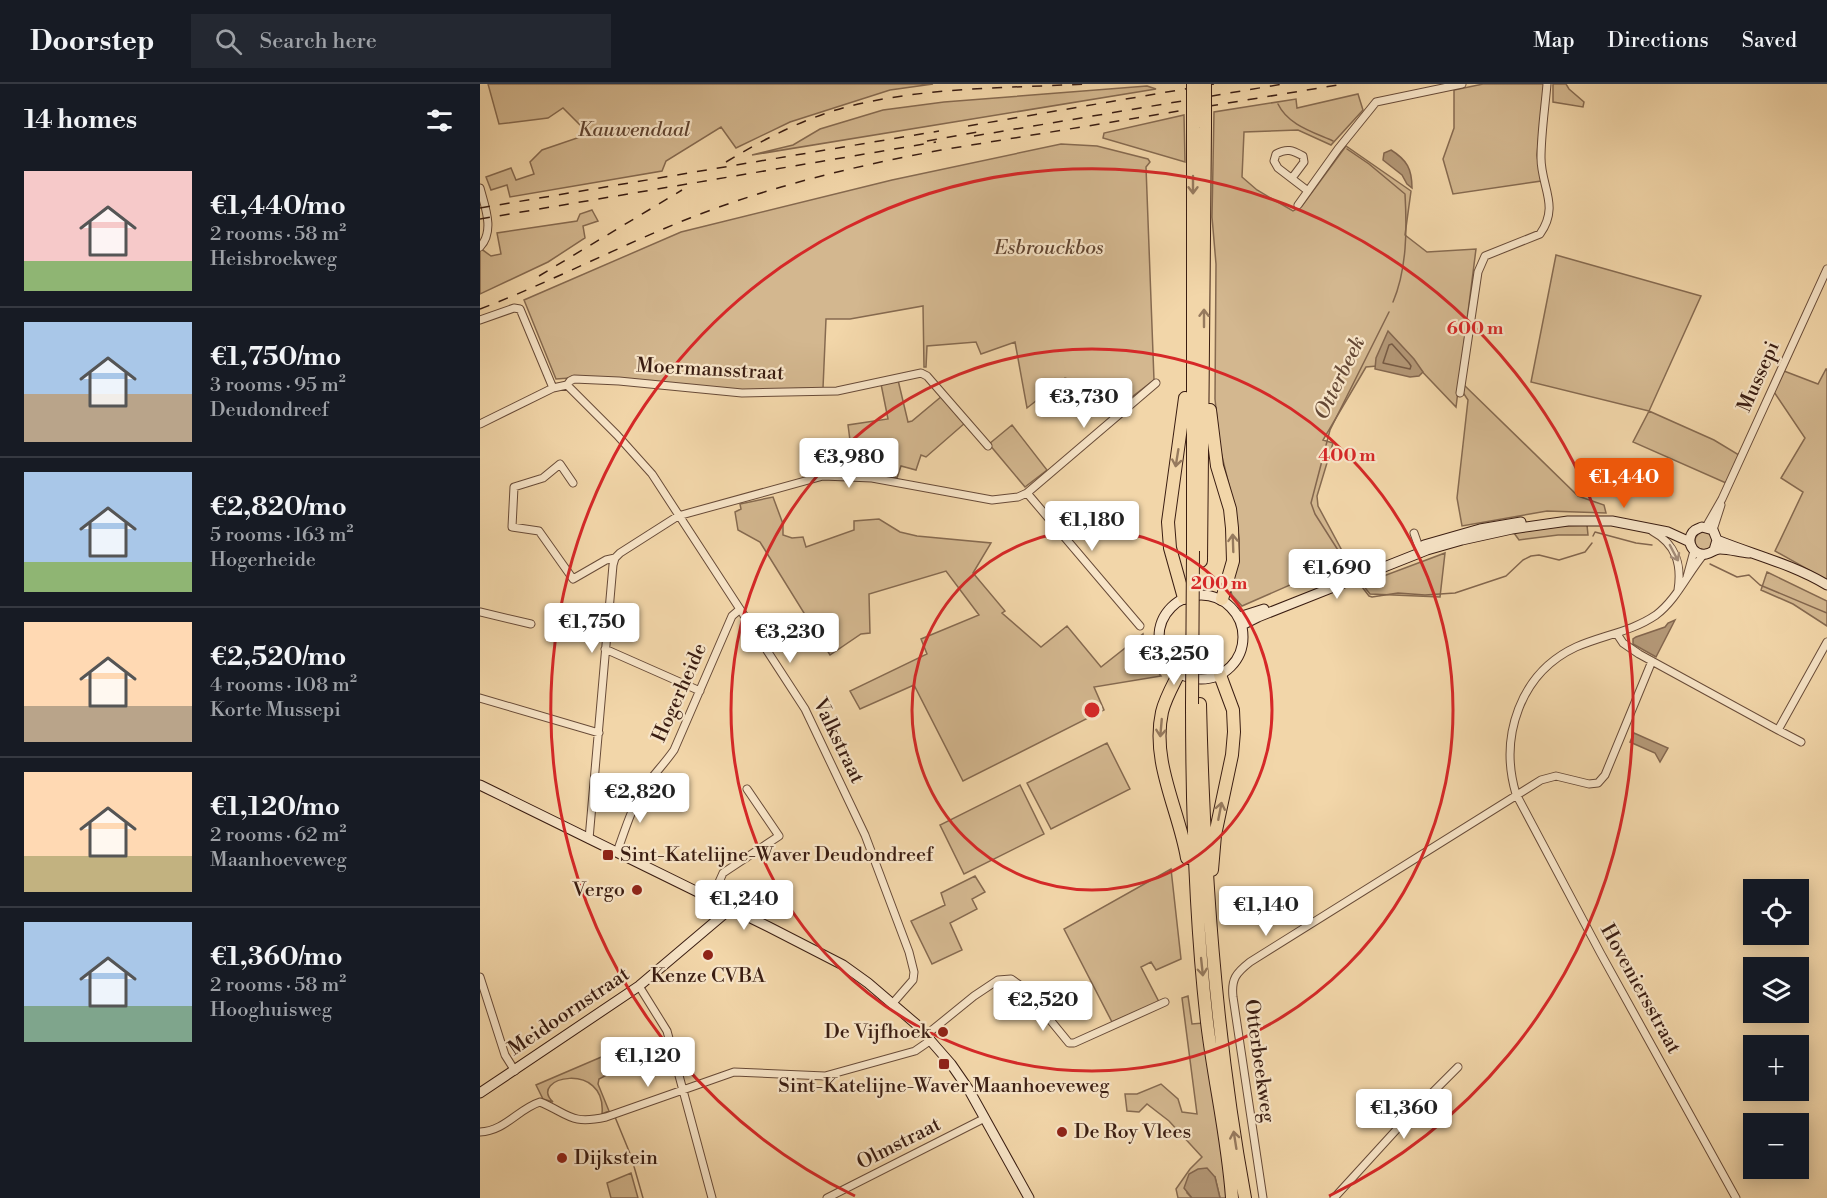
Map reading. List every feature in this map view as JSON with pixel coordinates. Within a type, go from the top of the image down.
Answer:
[{"type":"highway","points":[[1193,84],[1199,128],[1204,377],[1197,556],[1196,704],[1192,811],[1195,888],[1207,1022],[1234,1198]]},
{"type":"highway","points":[[1197,556],[1192,365],[1199,128],[1205,84]]},
{"type":"highway","points":[[1184,598],[1170,548],[1168,522],[1186,379],[1192,365]]},
{"type":"highway","points":[[1204,377],[1217,466],[1230,509],[1232,528],[1233,561],[1222,599]]},
{"type":"highway","points":[[1179,673],[1162,710],[1159,732],[1161,760],[1195,888]]},
{"type":"highway","points":[[1209,898],[1215,835],[1232,755],[1234,732],[1233,710],[1220,675]]},
{"type":"highway","points":[[1196,704],[1203,826],[1227,1092],[1245,1198]]},
{"type":"main road","points":[[1241,621],[1420,550],[1482,535],[1568,521],[1612,521],[1668,532],[1695,545],[1714,550],[1749,553],[1785,563],[1827,585]]},
{"type":"main road","points":[[1695,545],[1696,529],[1712,532],[1749,553]]},
{"type":"main road","points":[[1712,532],[1714,550]]},
{"type":"main road","points":[[1200,594],[1222,599],[1234,610],[1241,621],[1244,642],[1239,657],[1220,675],[1200,679],[1179,673],[1164,657],[1159,635],[1165,614],[1184,598],[1200,594]]},
{"type":"main road","points":[[480,785],[843,965],[893,1003],[928,1037],[951,1064],[985,1118],[1029,1198]]},
{"type":"main road","name":"Meidoornstraat","points":[[480,1093],[639,986],[730,909]]},
{"type":"street","points":[[1298,205],[1338,148],[1376,102],[1462,84]]},
{"type":"street","points":[[1460,393],[1481,262],[1485,256],[1540,234],[1549,217],[1549,196],[1541,162],[1547,84]]},
{"type":"street","points":[[1292,178],[1304,162],[1303,156],[1292,149],[1283,150],[1276,154],[1274,161],[1278,168],[1308,190]]},
{"type":"street","points":[[480,188],[489,233],[480,247]]},
{"type":"street","name":"Mussepi","points":[[1712,532],[1722,499],[1827,269]]},
{"type":"street","points":[[480,320],[514,308],[520,309],[553,388]]},
{"type":"street","name":"Moermansstraat","points":[[567,385],[574,379],[742,393],[837,391],[923,374],[988,446]]},
{"type":"street","points":[[573,483],[560,464],[543,478],[514,487],[512,527],[539,531],[573,579],[606,560],[615,558],[678,516],[823,476],[872,478],[992,500],[1018,497],[1027,493],[1156,383]]},
{"type":"street","points":[[480,424],[553,388],[567,385]]},
{"type":"street","name":"Valkstraat","points":[[567,385],[652,474],[805,709],[865,835],[909,952],[914,972],[913,981],[893,1003]]},
{"type":"street","points":[[1027,493],[1140,626]]},
{"type":"street","points":[[1645,527],[1668,543],[1676,555],[1680,570],[1678,592]]},
{"type":"street","points":[[1414,533],[1420,550]]},
{"type":"street","name":"Hoveniersstraat","points":[[1695,545],[1687,579],[1658,613],[1636,627],[1573,648],[1548,666],[1530,686],[1512,726],[1510,770],[1516,794],[1601,954],[1736,1198]]},
{"type":"street","points":[[589,839],[615,558]]},
{"type":"street","name":"Hogerheide","points":[[617,852],[645,787],[674,750],[732,616],[739,610]]},
{"type":"street","points":[[480,612],[531,624]]},
{"type":"street","points":[[1617,634],[1630,649],[1652,662],[1801,742]]},
{"type":"street","points":[[1778,730],[1827,642]]},
{"type":"street","points":[[605,649],[700,691]]},
{"type":"street","points":[[1516,794],[1541,780],[1556,776],[1589,784],[1598,783],[1605,775],[1652,662]]},
{"type":"street","points":[[480,698],[599,733]]},
{"type":"street","points":[[711,900],[723,873],[779,836],[747,789]]},
{"type":"street","name":"Otterbeekweg","points":[[1263,1198],[1233,997],[1234,977],[1250,962],[1516,794]]},
{"type":"street","points":[[480,977],[505,1055],[515,1071]]},
{"type":"street","points":[[480,1132],[499,1128],[531,1104],[540,1102],[576,1120],[588,1121],[606,1117],[734,1072],[825,1076],[915,1051],[974,996],[1003,979],[1017,981],[1069,1043],[1074,1043],[1165,1002]]},
{"type":"street","points":[[639,986],[667,1031],[712,1198]]},
{"type":"street","points":[[1334,1198],[1408,1117],[1458,1067]]},
{"type":"street","name":"Olmstraat","points":[[827,1198],[985,1118]]},
{"type":"green space","name":"Kauwendaal","points":[[488,84],[933,84],[890,90],[790,122],[736,148],[721,127],[666,161],[662,171],[510,197],[507,185],[491,190],[486,177],[511,168],[516,180],[534,174],[530,162],[542,150],[589,134],[563,108],[548,118],[499,124]]},
{"type":"green space","points":[[1483,84],[1544,84],[1537,155],[1541,181],[1453,194],[1443,159],[1454,128],[1454,90]]},
{"type":"green space","points":[[1553,84],[1566,84],[1584,102],[1583,107],[1553,102]]},
{"type":"green space","points":[[1147,86],[1156,89],[752,155],[793,145],[820,129],[883,110],[944,102]]},
{"type":"green space","points":[[1358,94],[1363,110],[1331,145],[1298,130],[1244,132],[1242,177],[1257,190],[1293,211],[1302,206],[1346,146],[1411,191],[1405,235],[1427,252],[1476,249],[1456,407],[1392,340],[1377,366],[1366,367],[1323,440],[1333,443],[1317,496],[1318,506],[1347,560],[1242,606],[1232,595],[1230,589],[1238,561],[1239,539],[1236,514],[1220,448],[1215,399],[1216,264],[1212,217],[1214,112],[1296,99],[1297,108]]},
{"type":"green space","points":[[1184,115],[1185,162],[1103,138],[1104,133]]},
{"type":"green space","name":"Esbrouckbos","points":[[1061,144],[1097,146],[1148,159],[1150,162],[1146,167],[1154,380],[1116,409],[1097,382],[1088,386],[1065,378],[1027,408],[1015,342],[981,354],[976,342],[927,346],[926,367],[924,367],[923,306],[850,319],[826,319],[823,388],[741,390],[570,378],[556,379],[524,300],[681,232],[892,180]]},
{"type":"green space","points":[[592,210],[598,221],[583,226],[585,238],[548,262],[480,294],[480,248],[491,256],[501,254],[497,233],[577,221],[580,214]]},
{"type":"green space","points":[[1556,255],[1701,296],[1649,411],[1531,382]]},
{"type":"green space","points":[[1826,369],[1827,580],[1775,551],[1803,492],[1781,478],[1805,438],[1774,392],[1784,371],[1818,384]]},
{"type":"green space","points":[[898,380],[908,422],[942,396],[965,423],[926,457],[921,455],[916,470],[901,466],[897,478],[854,471],[848,425],[888,419],[881,384]]},
{"type":"green space","points":[[1463,384],[1578,496],[1604,505],[1606,513],[1547,511],[1462,526],[1457,498],[1468,400],[1462,391]]},
{"type":"green space","points":[[1649,411],[1714,440],[1739,455],[1726,483],[1633,442]]},
{"type":"green space","points":[[1012,425],[1047,470],[1025,487],[989,444]]},
{"type":"green space","points":[[773,497],[783,524],[783,535],[792,538],[803,537],[806,547],[854,530],[854,521],[879,519],[900,532],[917,536],[991,543],[973,573],[1005,611],[1002,613],[1041,647],[1067,626],[1101,667],[1143,634],[1149,656],[1161,676],[1094,687],[1104,710],[963,781],[914,685],[860,709],[850,691],[927,654],[921,639],[979,615],[946,571],[869,594],[870,633],[861,634],[830,655],[760,542],[738,530],[735,512],[741,509],[740,504]]},
{"type":"green space","points":[[1587,525],[1588,535],[1558,535],[1519,540],[1514,533],[1561,526]]},
{"type":"green space","points":[[1704,532],[1712,537],[1713,541],[1708,549],[1704,550],[1696,545],[1695,541],[1700,533]]},
{"type":"green space","points":[[1445,553],[1440,597],[1370,594],[1362,584]]},
{"type":"green space","points":[[1767,572],[1827,601],[1827,626],[1793,604],[1761,590]]},
{"type":"green space","points":[[1107,743],[1130,789],[1051,829],[1027,783]]},
{"type":"green space","points":[[1020,785],[1044,834],[964,874],[940,825]]},
{"type":"green space","points":[[1171,869],[1181,959],[1156,970],[1151,962],[1141,967],[1159,1002],[1112,1022],[1064,929]]},
{"type":"green space","points":[[975,876],[985,892],[972,899],[977,909],[950,923],[962,950],[932,964],[911,921],[945,905],[941,893]]},
{"type":"green space","points":[[1188,996],[1192,1024],[1203,1023],[1228,1198],[1220,1198],[1215,1177],[1187,1193],[1192,1198],[1178,1198],[1176,1189],[1202,1157],[1169,1121],[1147,1104],[1139,1112],[1127,1111],[1125,1094],[1137,1094],[1161,1084],[1178,1099],[1182,1112],[1197,1114],[1182,998]]},
{"type":"green space","points":[[613,1052],[620,1068],[599,1079],[598,1084],[609,1111],[602,1114],[600,1097],[593,1086],[582,1080],[570,1078],[558,1081],[550,1086],[548,1093],[553,1102],[543,1099],[536,1085]]},
{"type":"green space","points":[[631,1173],[638,1198],[611,1198],[607,1183]]},
{"type":"water","points":[[1391,150],[1408,166],[1412,188],[1402,175],[1383,160],[1384,153]]},
{"type":"water","points":[[1388,331],[1423,372],[1419,376],[1410,377],[1375,369],[1376,358]]},
{"type":"water","points":[[1675,620],[1656,657],[1633,644],[1633,639],[1636,637],[1665,627]]},
{"type":"water","points":[[1634,733],[1668,748],[1660,762],[1655,753],[1630,742]]},
{"type":"water","points":[[1207,1168],[1215,1177],[1220,1198],[1192,1198],[1184,1188],[1189,1174],[1198,1169]]},
{"type":"waterway","name":"Otterbeek","points":[[1278,104],[1295,123],[1333,141]]},
{"type":"waterway","name":"Otterbeek","points":[[1347,149],[1405,194],[1406,235],[1403,263],[1393,302]]},
{"type":"waterway","name":"Otterbeek","points":[[1343,558],[1315,514],[1311,503],[1330,430],[1389,312]]},
{"type":"waterway","name":"Otterbeek","points":[[1593,536],[1595,532],[1652,545]]},
{"type":"waterway","name":"Otterbeek","points":[[1359,583],[1372,597],[1398,593],[1425,595],[1455,593],[1506,576],[1523,560],[1531,556],[1539,555],[1559,560],[1585,552],[1592,543]]},
{"type":"waterway","name":"Otterbeek","points":[[1345,562],[1349,567]]},
{"type":"waterway","name":"Otterbeek","points":[[1710,564],[1737,577],[1749,575],[1760,585],[1827,613]]},
{"type":"waterway","points":[[615,1117],[631,1156],[643,1198]]},
{"type":"railway","points":[[726,162],[799,124],[830,112],[875,100],[935,92],[1087,84]]},
{"type":"railway","points":[[968,126],[1214,84]]},
{"type":"railway","points":[[974,136],[1283,84]]},
{"type":"railway","points":[[480,309],[690,218],[751,196],[814,178],[941,150],[1344,84]]},
{"type":"railway","points":[[480,208],[939,131]]},
{"type":"railway","points":[[927,141],[983,131]]},
{"type":"railway","points":[[480,219],[936,142]]},
{"type":"railway","points":[[539,276],[682,190]]},
{"type":"place","name":"Sint-Katelijne-Waver Deudondreef","points":[[608,855]]},
{"type":"place","name":"Vergo","points":[[637,890]]},
{"type":"place","name":"Kenze CVBA","points":[[708,955]]},
{"type":"place","name":"De Vijfhoek","points":[[943,1032]]},
{"type":"place","name":"Sint-Katelijne-Waver Maanhoeveweg","points":[[944,1064]]},
{"type":"place","name":"De Roy Vlees","points":[[1062,1132]]},
{"type":"place","name":"Dijkstein","points":[[562,1158]]}]
